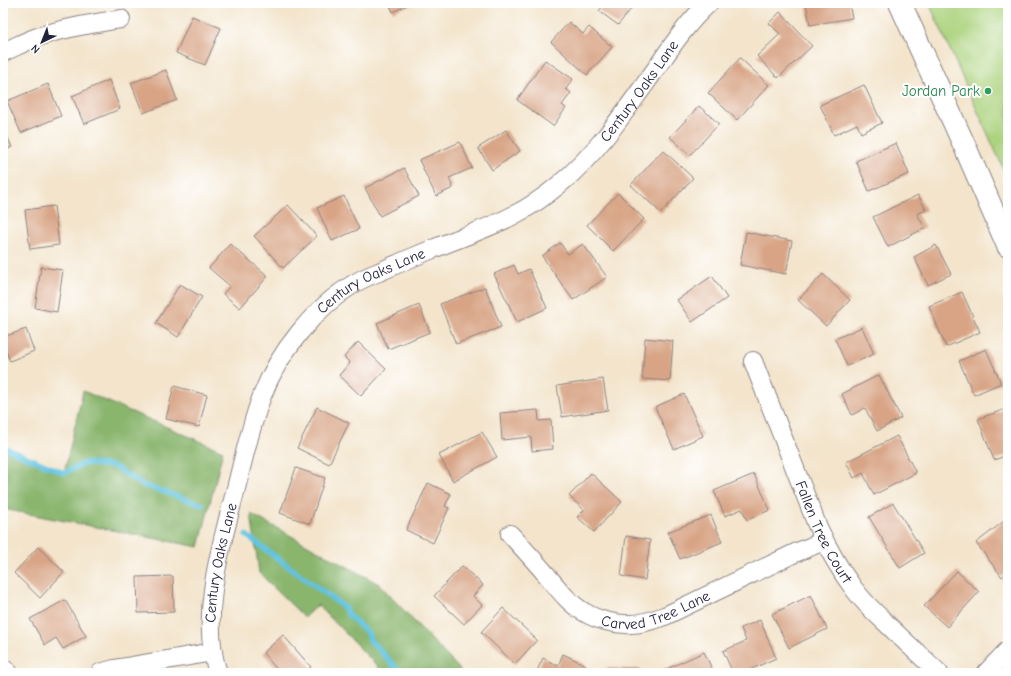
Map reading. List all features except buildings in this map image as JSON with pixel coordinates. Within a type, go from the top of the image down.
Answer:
[{"type":"street","name":"Century Oaks Lane","points":[[218,673],[213,652],[211,623],[213,588],[218,556],[252,427],[262,395],[275,368],[287,349],[311,320],[337,295],[356,282],[512,216],[563,182],[583,163],[614,127],[680,35],[709,3]]},
{"type":"street","points":[[900,3],[1008,246]]},
{"type":"street","points":[[3,52],[57,31],[121,19]]},
{"type":"street","name":"Fallen Tree Court","points":[[753,361],[817,525],[838,566],[854,589],[868,605],[939,673]]},
{"type":"street","name":"Carved Tree Lane","points":[[510,534],[567,598],[583,612],[598,619],[614,623],[632,624],[648,622],[667,615],[795,553],[824,541]]},
{"type":"street","points":[[986,673],[1008,650]]},
{"type":"street","points":[[100,673],[114,669],[213,652]]},
{"type":"street","points":[[3,668],[9,673]]},
{"type":"green space","name":"Jordan Park","points":[[929,3],[1008,3],[1008,179]]},
{"type":"green space","points":[[83,391],[223,451],[199,547],[3,509],[3,447],[64,473]]},
{"type":"green space","points":[[251,514],[379,584],[463,673],[384,673],[318,605],[304,617],[259,573]]},
{"type":"waterway","points":[[3,447],[64,473],[85,463],[113,466],[143,485],[203,505]]},
{"type":"waterway","points":[[246,535],[345,608],[348,615],[368,633],[370,640],[401,673]]},
{"type":"place","name":"Jordan Park","points":[[988,91]]}]
